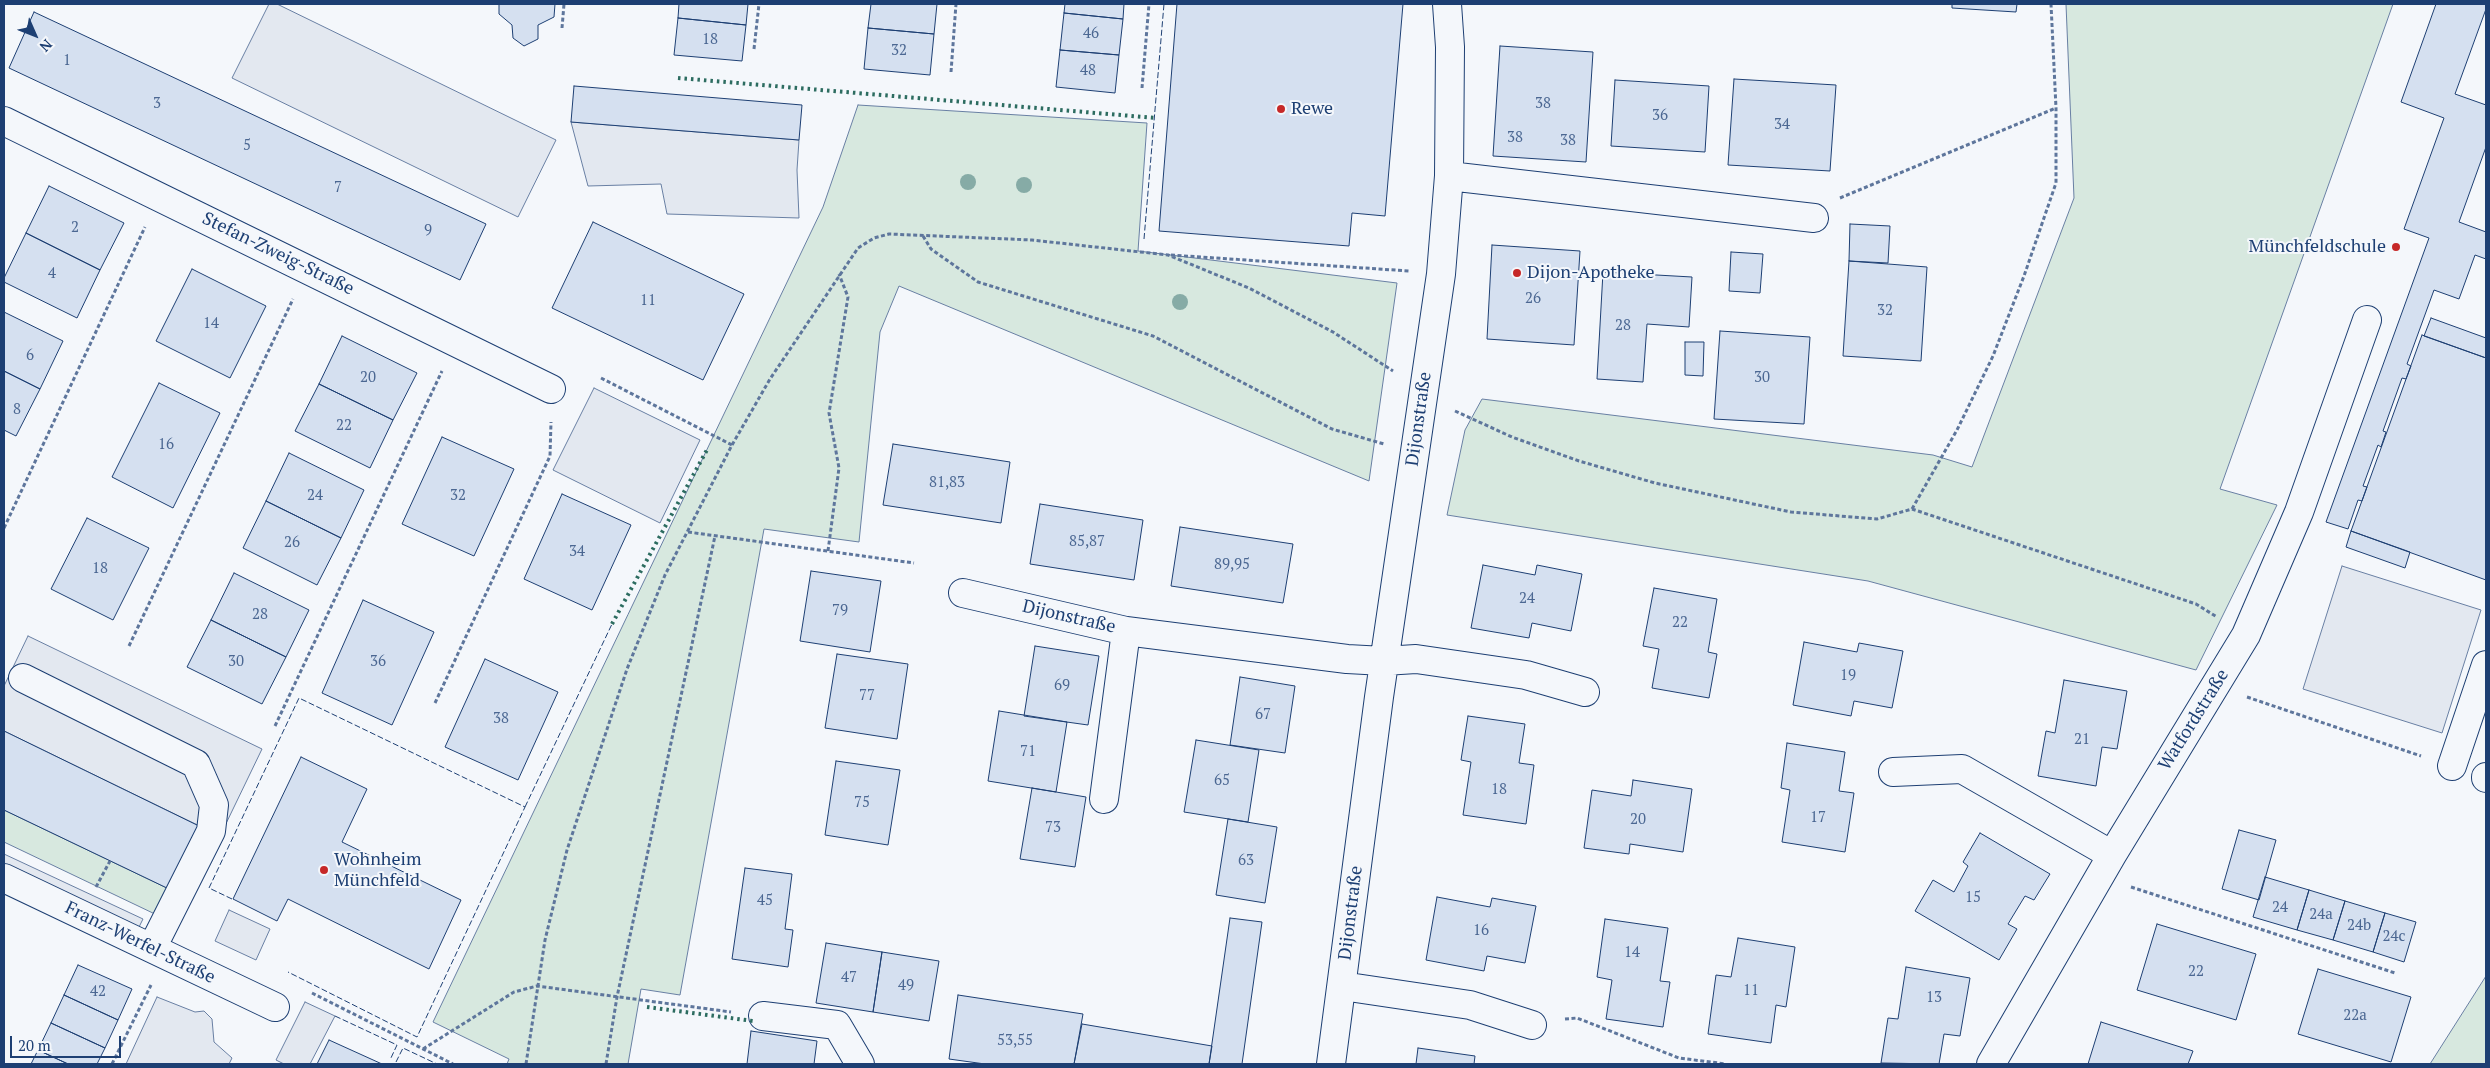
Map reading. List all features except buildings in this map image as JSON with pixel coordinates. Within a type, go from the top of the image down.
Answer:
[{"type":"street","name":"Dijonstraße","points":[[1331,1064],[1384,661],[1441,274],[1449,176],[1450,47],[1448,4]]},
{"type":"street","name":"Stefan-Zweig-Straße","points":[[4,121],[552,389]]},
{"type":"street","points":[[1449,176],[1814,218]]},
{"type":"street","name":"Watfordstraße","points":[[1992,1064],[2106,866],[2246,635],[2299,512],[2367,320]]},
{"type":"street","name":"Dijonstraße","points":[[963,593],[1126,630],[1338,658],[1384,661],[1416,659],[1526,675],[1585,692]]},
{"type":"street","points":[[1104,799],[1126,630]]},
{"type":"street","points":[[2452,766],[2486,665]]},
{"type":"street","points":[[23,678],[196,764],[214,805],[211,832],[159,952]]},
{"type":"street","points":[[1894,772],[1962,769],[2106,866]]},
{"type":"street","name":"Franz-Werfel-Straße","points":[[4,878],[275,1007]]},
{"type":"street","name":"Dijonstraße","points":[[1342,986],[1470,1005],[1532,1025]]},
{"type":"street","points":[[763,1016],[837,1026],[860,1064]]},
{"type":"path","points":[[562,28],[564,4]]},
{"type":"path","points":[[754,49],[759,4]]},
{"type":"path","points":[[951,72],[956,4]]},
{"type":"path","points":[[1142,88],[1149,4]]},
{"type":"path","points":[[1912,509],[1956,430],[1993,356],[2024,276],[2056,183],[2056,108],[2052,4]]},
{"type":"path","points":[[1835,201],[2056,108]]},
{"type":"path","points":[[4,528],[159,197]]},
{"type":"path","points":[[526,1064],[536,986],[545,940],[576,823],[627,669],[665,575],[732,445],[770,379],[858,248],[874,238],[890,234],[1032,240],[1168,254],[1441,274]]},
{"type":"path","points":[[922,236],[932,248],[978,282],[1153,336],[1332,429],[1385,444]]},
{"type":"path","points":[[1168,254],[1249,288],[1324,328],[1452,410],[1512,437],[1579,461],[1655,483],[1791,512],[1877,519],[1912,509],[2196,604],[2246,635]]},
{"type":"path","points":[[129,646],[308,269]]},
{"type":"path","points":[[828,551],[839,468],[829,413],[848,297],[839,274]]},
{"type":"path","points":[[275,726],[456,341]]},
{"type":"path","points":[[601,378],[732,445]]},
{"type":"path","points":[[435,703],[550,456],[552,389]]},
{"type":"path","points":[[688,532],[914,563]]},
{"type":"path","points":[[606,1064],[617,997],[715,536]]},
{"type":"path","points":[[2217,684],[2246,697],[2452,766]]},
{"type":"path","points":[[2106,866],[2395,973]]},
{"type":"path","points":[[112,1064],[159,952]]},
{"type":"path","points":[[423,1049],[514,992],[536,986],[763,1016]]},
{"type":"path","points":[[312,993],[453,1064]]},
{"type":"path","points":[[1532,1025],[1577,1018],[1679,1058],[1726,1064]]},
{"type":"shaded area","points":[[269,4],[277,4],[556,140],[518,217],[232,78]]},
{"type":"shaded area","points":[[2066,4],[2393,4],[2220,489],[2277,505],[2196,670],[1868,581],[1447,515],[1465,430],[1482,399],[1933,455],[1972,467],[2074,198]]},
{"type":"shaded area","points":[[858,105],[1147,123],[1138,251],[1397,283],[1369,481],[899,286],[880,332],[859,542],[764,529],[680,995],[641,989],[628,1064],[507,1064],[509,1059],[433,1022],[823,207]]},
{"type":"shaded area","points":[[571,122],[799,140],[797,170],[799,218],[667,214],[661,184],[588,186]]},
{"type":"shaded area","points":[[594,388],[700,440],[660,523],[553,470]]},
{"type":"shaded area","points":[[2342,566],[2481,610],[2442,733],[2303,689]]},
{"type":"shaded area","points":[[28,636],[262,749],[220,836],[4,731],[4,686]]},
{"type":"shaded area","points":[[4,810],[169,889],[157,915],[4,842]]},
{"type":"shaded area","points":[[4,854],[143,919],[138,929],[4,866]]},
{"type":"shaded area","points":[[229,910],[270,929],[256,960],[215,941]]},
{"type":"shaded area","points":[[2486,976],[2486,1064],[2430,1064]]},
{"type":"shaded area","points":[[157,997],[195,1012],[204,1011],[212,1019],[214,1042],[232,1058],[229,1064],[126,1064]]},
{"type":"shaded area","points":[[305,1002],[335,1016],[310,1064],[284,1064],[276,1060]]},
{"type":"hedge","points":[[678,78],[1156,118]]},
{"type":"hedge","points":[[612,624],[708,448]]},
{"type":"hedge","points":[[647,1007],[753,1021]]},
{"type":"fence","points":[[1144,239],[1164,4]]},
{"type":"fence","points":[[525,807],[612,624]]},
{"type":"fence","points":[[232,899],[209,888],[299,698],[525,807],[417,1037],[288,972]]},
{"type":"fence","points":[[335,1016],[397,1045],[390,1060]]},
{"type":"fence","points":[[396,1062],[403,1048],[437,1064]]},
{"type":"place","name":"Rewe","points":[[1281,109]]},
{"type":"place","name":"Münchfeldschule","points":[[2396,247]]},
{"type":"place","name":"Dijon-Apotheke","points":[[1517,273]]},
{"type":"place","name":"Wohnheim Münchfeld","points":[[324,870]]}]
